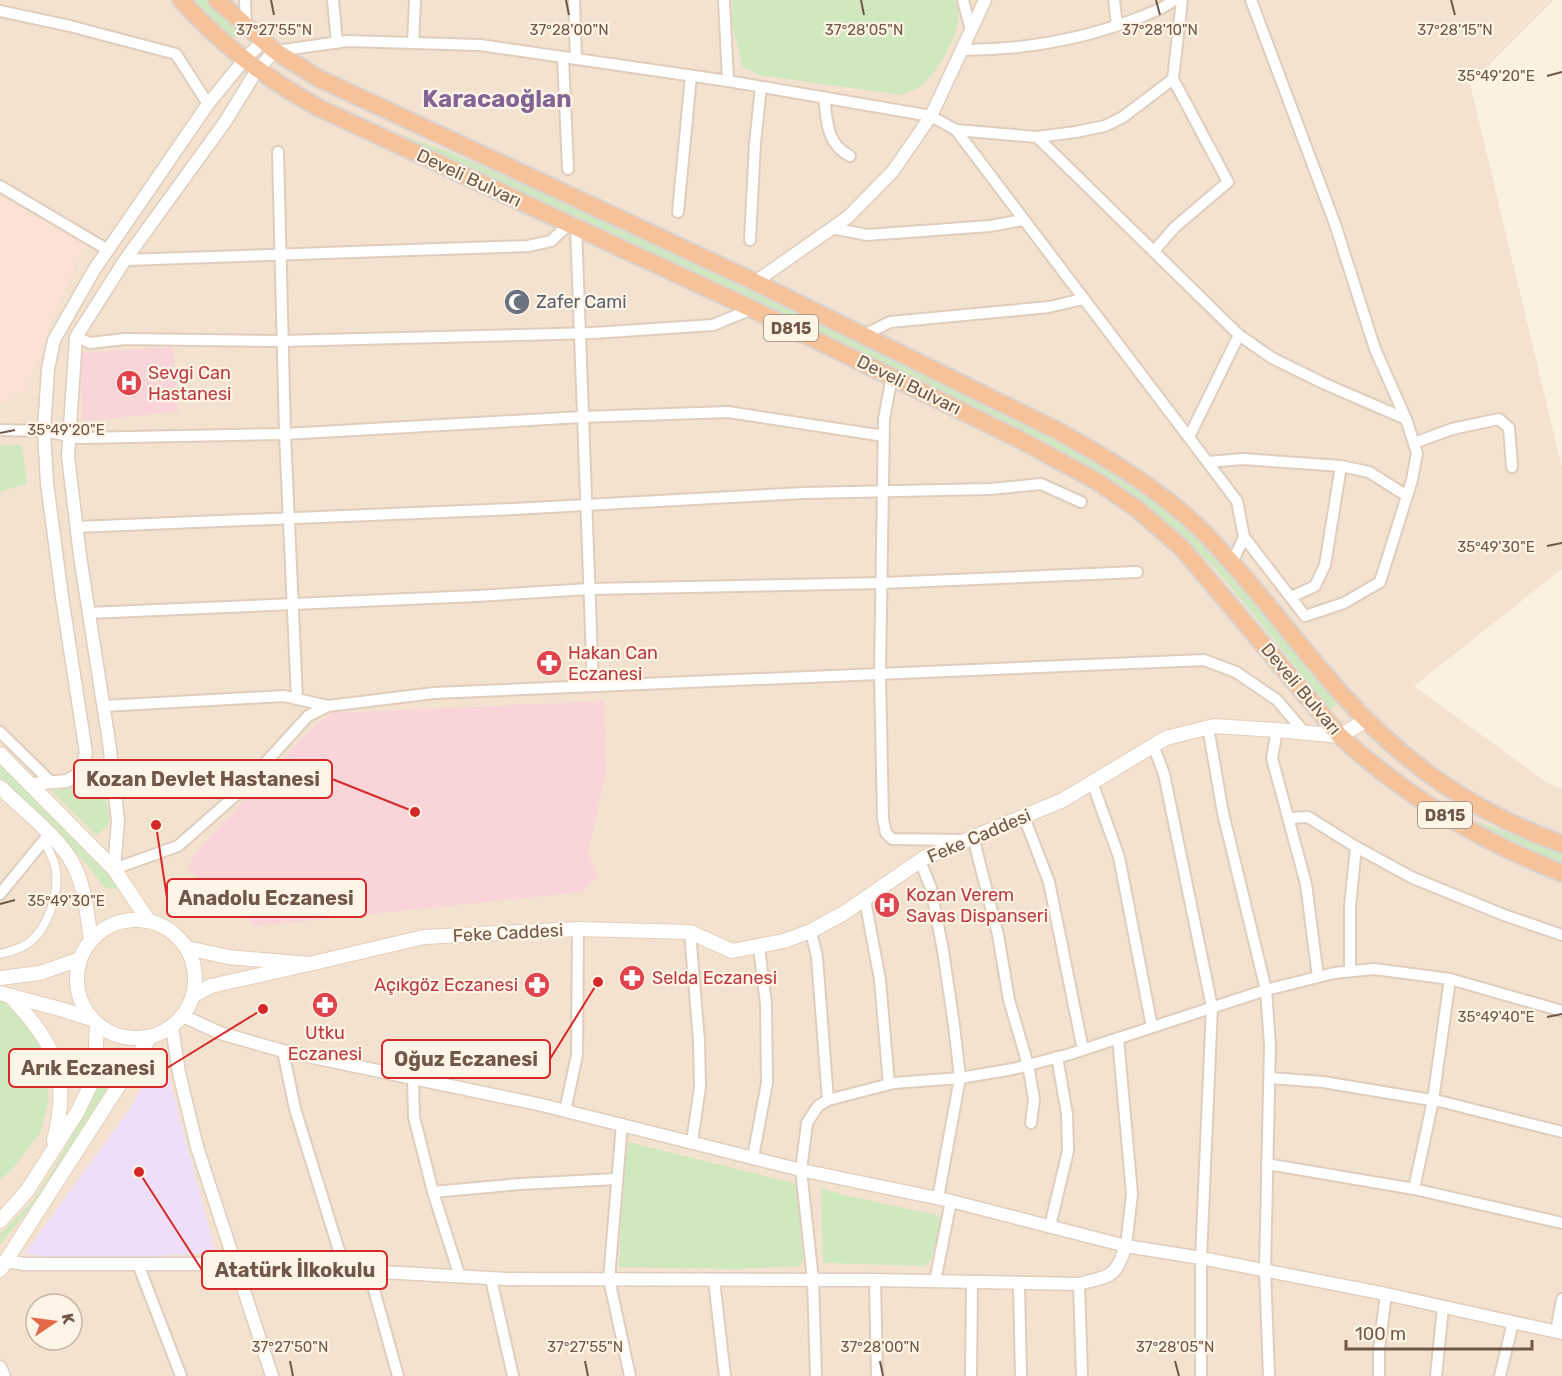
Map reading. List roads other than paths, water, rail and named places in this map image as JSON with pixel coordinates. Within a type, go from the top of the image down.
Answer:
[{"type":"highway","name":"Develi Bulvarı","points":[[180,0],[199,20],[251,65],[318,107],[752,309],[1075,468],[1150,520],[1182,548],[1340,736],[1388,777],[1436,810],[1484,838],[1562,873]]},
{"type":"highway","name":"Develi Bulvarı","points":[[217,0],[269,46],[318,78],[755,282],[1056,430],[1104,457],[1174,506],[1193,523],[1232,563],[1339,692],[1366,720],[1437,781],[1490,813],[1562,844]]},
{"type":"main road","points":[[1340,736],[1366,720]]},
{"type":"main road","name":"Feke Caddesi","points":[[194,995],[211,986],[424,937],[578,929],[690,932],[732,951],[759,947],[811,931],[865,900],[920,861],[969,838],[1063,800],[1153,745],[1182,733],[1208,727],[1235,727],[1340,736]]},
{"type":"main road","points":[[0,754],[114,869],[148,920]]},
{"type":"main road","points":[[0,787],[73,863],[80,883],[91,940]]},
{"type":"main road","points":[[0,1221],[27,1191],[78,1111],[89,1088],[95,1066],[94,1022],[83,1006],[78,991],[77,975],[80,959],[91,940],[103,929],[117,922],[133,919],[148,920],[170,931],[187,948],[194,963],[196,979],[194,995],[183,1016],[172,1027],[150,1037],[136,1039],[122,1037],[108,1032],[94,1022],[60,1008],[6,995]]},
{"type":"main road","points":[[187,948],[228,957],[309,964]]},
{"type":"main road","points":[[0,978],[40,973],[80,959]]},
{"type":"main road","points":[[6,995],[49,1043],[60,1076],[60,1118],[52,1153]]},
{"type":"main road","points":[[3,1266],[150,1037]]},
{"type":"street","points":[[245,0],[246,26]]},
{"type":"street","points":[[333,0],[338,43]]},
{"type":"street","points":[[413,43],[415,0]]},
{"type":"street","points":[[574,0],[576,59]]},
{"type":"street","points":[[724,0],[728,81]]},
{"type":"street","points":[[963,0],[971,30]]},
{"type":"street","points":[[755,282],[848,217],[893,171],[931,116],[985,0]]},
{"type":"street","points":[[1114,0],[1117,26]]},
{"type":"street","points":[[962,50],[1004,50],[1060,42],[1117,26],[1166,7],[1174,0]]},
{"type":"street","points":[[1154,251],[1175,227],[1228,182],[1173,79],[1182,0]]},
{"type":"street","points":[[31,784],[67,782],[80,773],[86,753],[47,483],[44,431],[48,369],[54,340],[108,250],[208,105],[269,46],[338,43],[480,45],[728,81],[931,116],[956,130],[1208,462],[1237,501],[1244,537],[1305,616],[1344,603],[1380,582],[1407,496],[1417,453],[1406,419],[1375,349],[1335,224],[1251,0]]},
{"type":"street","points":[[0,11],[70,26],[176,54],[208,105]]},
{"type":"street","points":[[563,57],[568,169]]},
{"type":"street","points":[[251,65],[225,122],[125,260],[76,337],[68,456],[118,821],[114,869],[178,846],[236,795],[308,716],[328,706],[434,693],[1204,660],[1236,672],[1277,700],[1305,733]]},
{"type":"street","points":[[678,212],[691,76]]},
{"type":"street","points":[[956,130],[1037,137],[1105,126],[1123,117],[1173,79]]},
{"type":"street","points":[[750,240],[755,143],[761,87]]},
{"type":"street","points":[[824,97],[828,129],[838,150],[850,156]]},
{"type":"street","points":[[1037,137],[1239,335],[1283,363],[1324,384],[1406,419]]},
{"type":"street","points":[[278,152],[285,434],[297,699]]},
{"type":"street","points":[[0,186],[108,250]]},
{"type":"street","points":[[832,228],[867,235],[990,226],[1023,220]]},
{"type":"street","points":[[125,260],[528,246],[551,241],[572,226]]},
{"type":"street","points":[[572,226],[579,333],[593,685]]},
{"type":"street","points":[[864,335],[890,322],[1049,308],[1083,299]]},
{"type":"street","points":[[76,337],[90,343],[125,339],[282,341],[579,333],[713,325],[752,309]]},
{"type":"street","points":[[1189,437],[1239,335]]},
{"type":"street","points":[[892,376],[884,419],[880,674],[886,833],[892,839],[969,838],[998,935],[1009,1000],[1028,1065],[1034,1099],[1031,1123]]},
{"type":"street","points":[[0,430],[44,431],[79,438],[285,434],[582,417],[728,412],[884,436]]},
{"type":"street","points":[[1414,443],[1452,429],[1499,419],[1509,428],[1512,467]]},
{"type":"street","points":[[1208,462],[1243,459],[1341,466],[1369,472],[1407,496]]},
{"type":"street","points":[[1291,597],[1315,586],[1325,565],[1341,466]]},
{"type":"street","points":[[76,526],[513,509],[883,490],[991,489],[1041,484],[1081,502]]},
{"type":"street","points":[[1232,563],[1244,537]]},
{"type":"street","points":[[88,613],[589,590],[882,584],[1137,572]]},
{"type":"street","points":[[103,706],[284,696],[328,706]]},
{"type":"street","points":[[1208,727],[1223,813],[1266,990],[1270,1045],[1265,1270],[1269,1376]]},
{"type":"street","points":[[1277,730],[1272,758],[1306,884],[1318,977]]},
{"type":"street","points":[[0,732],[51,783]]},
{"type":"street","points":[[1153,745],[1164,774],[1212,1007],[1201,1258],[1201,1376]]},
{"type":"street","points":[[1092,782],[1119,857],[1152,1027]]},
{"type":"street","points":[[1288,818],[1308,816],[1356,847],[1413,878],[1504,915],[1562,935]]},
{"type":"street","points":[[1024,817],[1049,882],[1083,1050]]},
{"type":"street","points":[[0,894],[46,837]]},
{"type":"street","points":[[0,954],[28,944],[48,917],[55,897],[56,883],[54,863],[46,837]]},
{"type":"street","points":[[1350,971],[1350,906],[1356,847]]},
{"type":"street","points":[[920,861],[931,888],[943,951],[960,1078],[938,1198]]},
{"type":"street","points":[[865,900],[880,980],[889,1084]]},
{"type":"street","points":[[565,1111],[577,1055],[578,929]]},
{"type":"street","points":[[811,931],[818,969],[828,1100]]},
{"type":"street","points":[[690,932],[700,1087],[692,1142]]},
{"type":"street","points":[[753,1157],[767,1083],[766,1004],[759,947]]},
{"type":"street","points":[[816,1376],[813,1280],[801,1170],[807,1122],[818,1106],[828,1100],[889,1084],[960,1078],[1028,1065],[1083,1050],[1266,990],[1334,972],[1374,969],[1450,979],[1562,1011]]},
{"type":"street","points":[[1414,1189],[1433,1100],[1450,979]]},
{"type":"street","points":[[183,1016],[220,1033],[283,1051],[622,1124],[801,1170],[951,1201],[1126,1246],[1201,1258],[1386,1294],[1559,1332],[1562,1299]]},
{"type":"street","points":[[172,1027],[179,1073],[197,1147],[235,1264],[267,1375]]},
{"type":"street","points":[[3,1266],[24,1263],[235,1264],[491,1279],[1079,1284],[1107,1276],[1119,1268],[1126,1246],[1132,1194],[1118,1038]]},
{"type":"street","points":[[283,1051],[295,1110],[345,1270]]},
{"type":"street","points":[[1050,1226],[1068,1151],[1067,1114],[1057,1057]]},
{"type":"street","points":[[413,1078],[414,1117],[433,1192],[460,1277]]},
{"type":"street","points":[[1270,1078],[1323,1082],[1433,1100],[1562,1132]]},
{"type":"street","points":[[622,1124],[609,1279],[630,1376]]},
{"type":"street","points":[[1268,1164],[1414,1189],[1562,1222]]},
{"type":"street","points":[[433,1192],[520,1184],[617,1179]]},
{"type":"street","points":[[935,1281],[951,1201]]},
{"type":"street","points":[[138,1264],[181,1376]]},
{"type":"street","points":[[369,1272],[398,1376]]},
{"type":"street","points":[[491,1279],[513,1376]]},
{"type":"street","points":[[714,1280],[725,1376]]},
{"type":"street","points":[[875,1281],[877,1376]]},
{"type":"street","points":[[971,1376],[972,1282]]},
{"type":"street","points":[[1019,1283],[1021,1376]]},
{"type":"street","points":[[1079,1284],[1082,1376]]},
{"type":"street","points":[[1379,1376],[1379,1349],[1386,1294]]},
{"type":"street","points":[[1436,1376],[1443,1306]]},
{"type":"street","points":[[1500,1376],[1514,1322]]},
{"type":"street","points":[[0,1367],[4,1376]]},
{"type":"place","name":"Zafer Cami","points":[[517,302]]},
{"type":"place","name":"Sevgi Can Hastanesi","points":[[129,383]]},
{"type":"place","name":"Hakan Can Eczanesi","points":[[549,663]]},
{"type":"place","name":"Kozan Devlet Hastanesi","points":[[415,812]]},
{"type":"place","name":"Anadolu Eczanesi","points":[[156,825]]},
{"type":"place","name":"Kozan Verem Savas Dispanseri","points":[[887,905]]},
{"type":"place","name":"Selda Eczanesi","points":[[632,978]]},
{"type":"place","name":"Oğuz Eczanesi","points":[[598,982]]},
{"type":"place","name":"Açıkgöz Eczanesi","points":[[537,985]]},
{"type":"place","name":"Utku Eczanesi","points":[[325,1005]]},
{"type":"place","name":"Arık Eczanesi","points":[[263,1009]]},
{"type":"place","name":"Atatürk İlkokulu","points":[[139,1172]]},
{"type":"district","name":"Karacaoğlan","points":[[497,99]]}]
